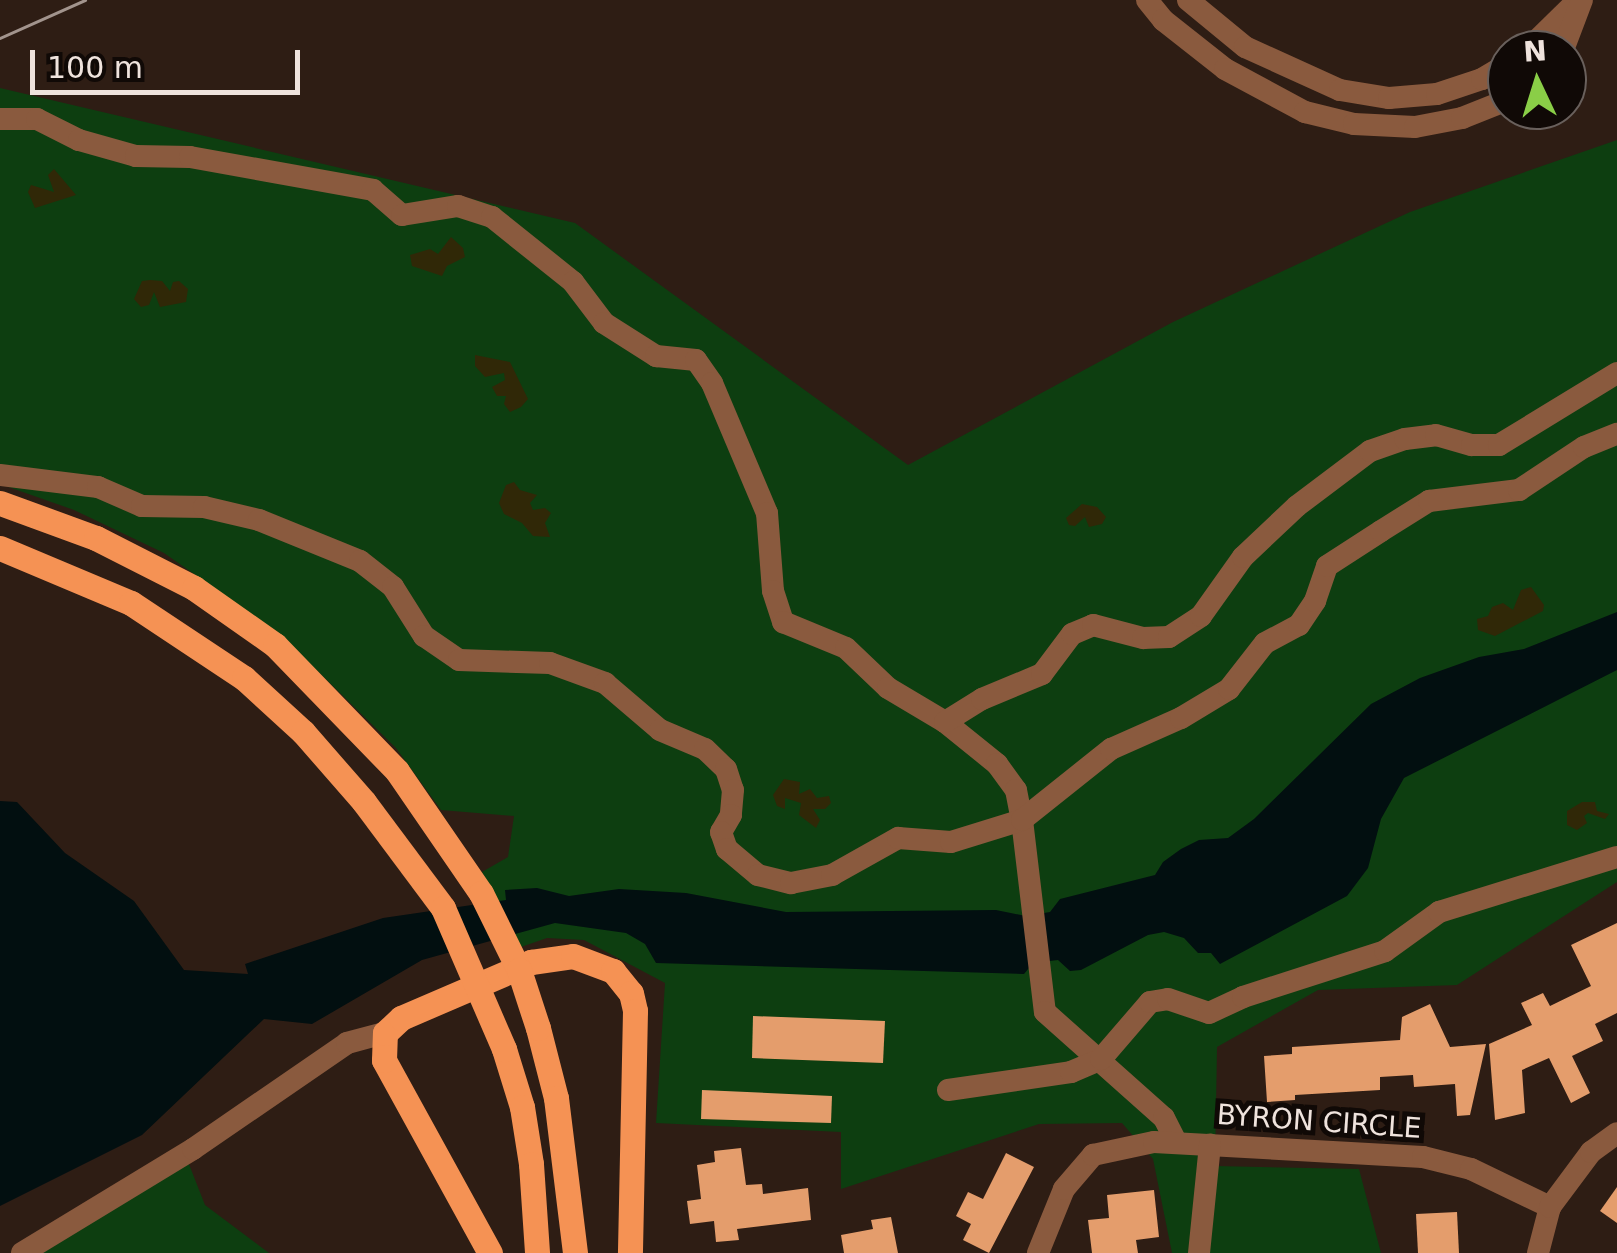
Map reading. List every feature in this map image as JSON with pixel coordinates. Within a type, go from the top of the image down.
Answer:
[{"type":"main road","points":[[0,503],[96,538],[194,588],[275,645],[397,772],[481,893],[519,970],[556,1098],[575,1253]]},
{"type":"main road","points":[[0,548],[131,603],[244,678],[302,732],[364,802],[442,908],[504,1049],[528,1145],[536,1253]]},
{"type":"main road","points":[[490,1253],[384,1060],[385,1032],[401,1018],[552,956],[594,961],[624,980],[635,1010],[630,1253]]},
{"type":"street","points":[[1147,0],[1163,20],[1225,68],[1305,112],[1354,124],[1414,128],[1462,118],[1487,108]]},
{"type":"street","points":[[1188,0],[1246,48],[1340,90],[1389,98],[1437,94],[1487,76]]},
{"type":"street","points":[[1548,30],[1580,0]]},
{"type":"street","points":[[1570,30],[1580,0]]},
{"type":"street","points":[[0,119],[38,119],[79,140],[136,156],[209,160],[373,190],[402,215],[458,206],[492,217],[573,282],[604,323],[656,356],[696,360],[712,383],[768,513],[774,591],[784,622],[846,648],[888,688],[945,722],[997,764],[1016,790],[1022,820],[1038,980],[1045,1012],[1164,1118],[1165,1143]]},
{"type":"street","points":[[945,722],[982,700],[1042,674],[1072,634],[1093,625],[1143,638],[1169,637],[1201,616],[1243,557],[1296,506],[1370,451],[1405,439],[1436,435],[1472,445],[1499,446],[1617,373]]},
{"type":"street","points":[[0,475],[98,487],[142,506],[204,507],[259,520],[360,560],[394,587],[424,636],[459,660],[550,664],[605,683],[660,730],[706,748],[726,769],[733,790],[731,815],[721,832],[726,850],[758,875],[790,883],[832,876],[898,838],[951,842],[1022,820],[1111,750],[1181,718],[1229,689],[1265,643],[1299,625],[1315,601],[1327,566],[1429,502],[1520,490],[1584,447],[1617,434]]},
{"type":"street","points":[[948,1090],[1071,1072],[1101,1059],[1150,1002],[1168,998],[1209,1013],[1243,997],[1385,950],[1439,912],[1617,857]]},
{"type":"street","points":[[22,1253],[193,1149],[347,1043],[385,1032]]},
{"type":"street","points":[[1538,1253],[1550,1207],[1591,1152],[1617,1132]]},
{"type":"street","name":"BYRON CIRCLE","points":[[1038,1253],[1064,1188],[1093,1155],[1165,1143],[1423,1157],[1471,1169],[1550,1207]]},
{"type":"street","points":[[1198,1253],[1210,1145]]},
{"type":"green space","points":[[0,88],[575,223],[908,465],[1173,322],[1410,212],[1617,140],[1617,882],[1457,985],[1318,990],[1217,1047],[1215,1166],[1359,1169],[1381,1253],[1172,1253],[1153,1159],[1122,1123],[1039,1124],[841,1189],[841,1132],[656,1123],[665,983],[584,940],[547,938],[521,947],[482,872],[508,857],[514,816],[441,810],[396,748],[280,634],[164,553],[74,510],[0,484]]},
{"type":"green space","points":[[185,1154],[205,1205],[269,1253],[22,1253]]},
{"type":"sand","points":[[54,169],[76,195],[35,208],[28,192],[31,185],[54,192],[48,175]]},
{"type":"sand","points":[[451,237],[463,248],[465,257],[447,266],[442,276],[412,266],[410,255],[430,249],[438,254]]},
{"type":"sand","points":[[142,281],[162,281],[170,291],[173,282],[179,281],[188,289],[186,302],[160,307],[154,292],[149,305],[141,307],[134,299]]},
{"type":"sand","points":[[475,355],[510,362],[528,399],[521,407],[510,412],[504,404],[506,396],[497,396],[492,387],[505,380],[504,373],[485,377],[475,366]]},
{"type":"sand","points":[[514,482],[520,490],[537,495],[530,503],[533,510],[545,508],[551,513],[545,523],[550,537],[533,536],[522,523],[504,514],[499,503],[506,485]]},
{"type":"sand","points":[[1082,504],[1097,507],[1106,517],[1102,524],[1089,527],[1085,517],[1075,526],[1069,525],[1066,518]]},
{"type":"sand","points":[[1531,587],[1544,605],[1543,611],[1495,636],[1478,630],[1477,619],[1488,616],[1492,607],[1503,603],[1513,610],[1521,590]]},
{"type":"sand","points":[[784,779],[800,782],[799,794],[810,789],[817,798],[829,796],[831,803],[825,809],[813,809],[820,820],[816,828],[799,815],[801,803],[785,798],[785,809],[777,806],[773,795]]},
{"type":"sand","points":[[1582,802],[1595,802],[1597,811],[1609,814],[1605,819],[1588,813],[1584,816],[1587,823],[1577,830],[1567,825],[1567,811]]},
{"type":"shaded area","points":[[1617,612],[1617,670],[1404,778],[1381,819],[1368,868],[1347,896],[1220,964],[1211,953],[1198,953],[1184,938],[1164,932],[1148,935],[1081,970],[1070,971],[1058,960],[1033,963],[1024,974],[656,963],[645,944],[626,933],[555,923],[422,960],[312,1024],[264,1019],[142,1135],[0,1206],[0,801],[17,802],[65,853],[134,901],[184,970],[248,974],[245,964],[383,918],[506,900],[505,890],[537,888],[569,896],[619,889],[686,893],[786,912],[996,910],[1026,916],[1050,912],[1060,899],[1155,875],[1163,862],[1199,840],[1228,838],[1254,819],[1371,704],[1420,678],[1479,657],[1524,649]]},
{"type":"building","points":[[1617,923],[1617,1013],[1595,1024],[1603,1041],[1572,1056],[1590,1093],[1571,1103],[1549,1058],[1522,1070],[1525,1113],[1495,1120],[1489,1044],[1532,1025],[1521,1003],[1543,993],[1550,1006],[1591,986],[1571,945]]},
{"type":"building","points":[[1430,1004],[1450,1047],[1486,1044],[1470,1115],[1457,1116],[1455,1084],[1414,1087],[1413,1075],[1380,1077],[1380,1090],[1295,1095],[1295,1100],[1267,1102],[1264,1056],[1292,1054],[1292,1047],[1400,1040],[1402,1017]]},
{"type":"building","points":[[753,1016],[885,1021],[883,1063],[752,1058]]},
{"type":"building","points":[[702,1090],[832,1096],[831,1123],[701,1119]]},
{"type":"building","points":[[741,1148],[746,1185],[762,1184],[763,1194],[808,1188],[811,1220],[737,1229],[739,1240],[716,1242],[714,1221],[690,1224],[687,1201],[701,1199],[697,1165],[715,1162],[714,1151]]},
{"type":"building","points":[[1006,1153],[1034,1167],[989,1253],[963,1240],[971,1224],[956,1216],[968,1192],[983,1199]]},
{"type":"building","points":[[1617,1187],[1617,1223],[1600,1211]]},
{"type":"building","points":[[1154,1190],[1159,1237],[1136,1240],[1138,1253],[1092,1253],[1088,1220],[1109,1218],[1107,1195]]},
{"type":"building","points":[[1457,1212],[1459,1253],[1418,1253],[1416,1214]]},
{"type":"building","points":[[891,1217],[898,1253],[844,1253],[841,1235],[873,1229],[871,1220]]},
{"type":"tram line","points":[[0,38],[85,0]]}]
